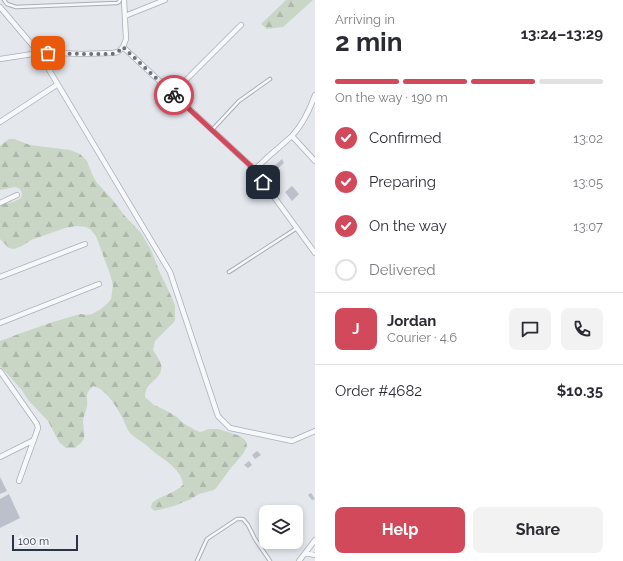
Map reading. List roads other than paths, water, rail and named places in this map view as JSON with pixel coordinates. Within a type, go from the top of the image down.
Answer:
[{"type":"street","points":[[0,59],[39,54],[112,54],[118,52],[123,47],[126,39],[124,0]]},
{"type":"street","points":[[124,16],[165,0]]},
{"type":"street","points":[[0,7],[39,54],[170,272],[218,416],[230,428],[292,441],[315,431]]},
{"type":"street","points":[[172,93],[241,25]]},
{"type":"street","points":[[123,47],[254,170],[315,253]]},
{"type":"street","points":[[0,122],[56,86],[56,84]]},
{"type":"street","points":[[254,170],[292,136],[315,96]]},
{"type":"street","points":[[292,136],[315,161]]},
{"type":"street","points":[[0,203],[17,194]]},
{"type":"street","points":[[0,277],[85,244]]},
{"type":"street","points":[[0,323],[99,284]]},
{"type":"street","points":[[0,371],[37,424],[38,428],[19,481]]},
{"type":"street","points":[[0,457],[34,440]]},
{"type":"street","points":[[299,561],[315,540]]},
{"type":"street","points":[[305,554],[315,555]]},
{"type":"lane","points":[[4,0],[7,4],[16,7],[117,3],[120,0]]},
{"type":"lane","points":[[212,130],[239,101],[270,79]]},
{"type":"lane","points":[[229,272],[296,228]]},
{"type":"lane","points":[[197,561],[207,539],[237,519],[243,519],[248,525],[255,539],[270,561]]}]
